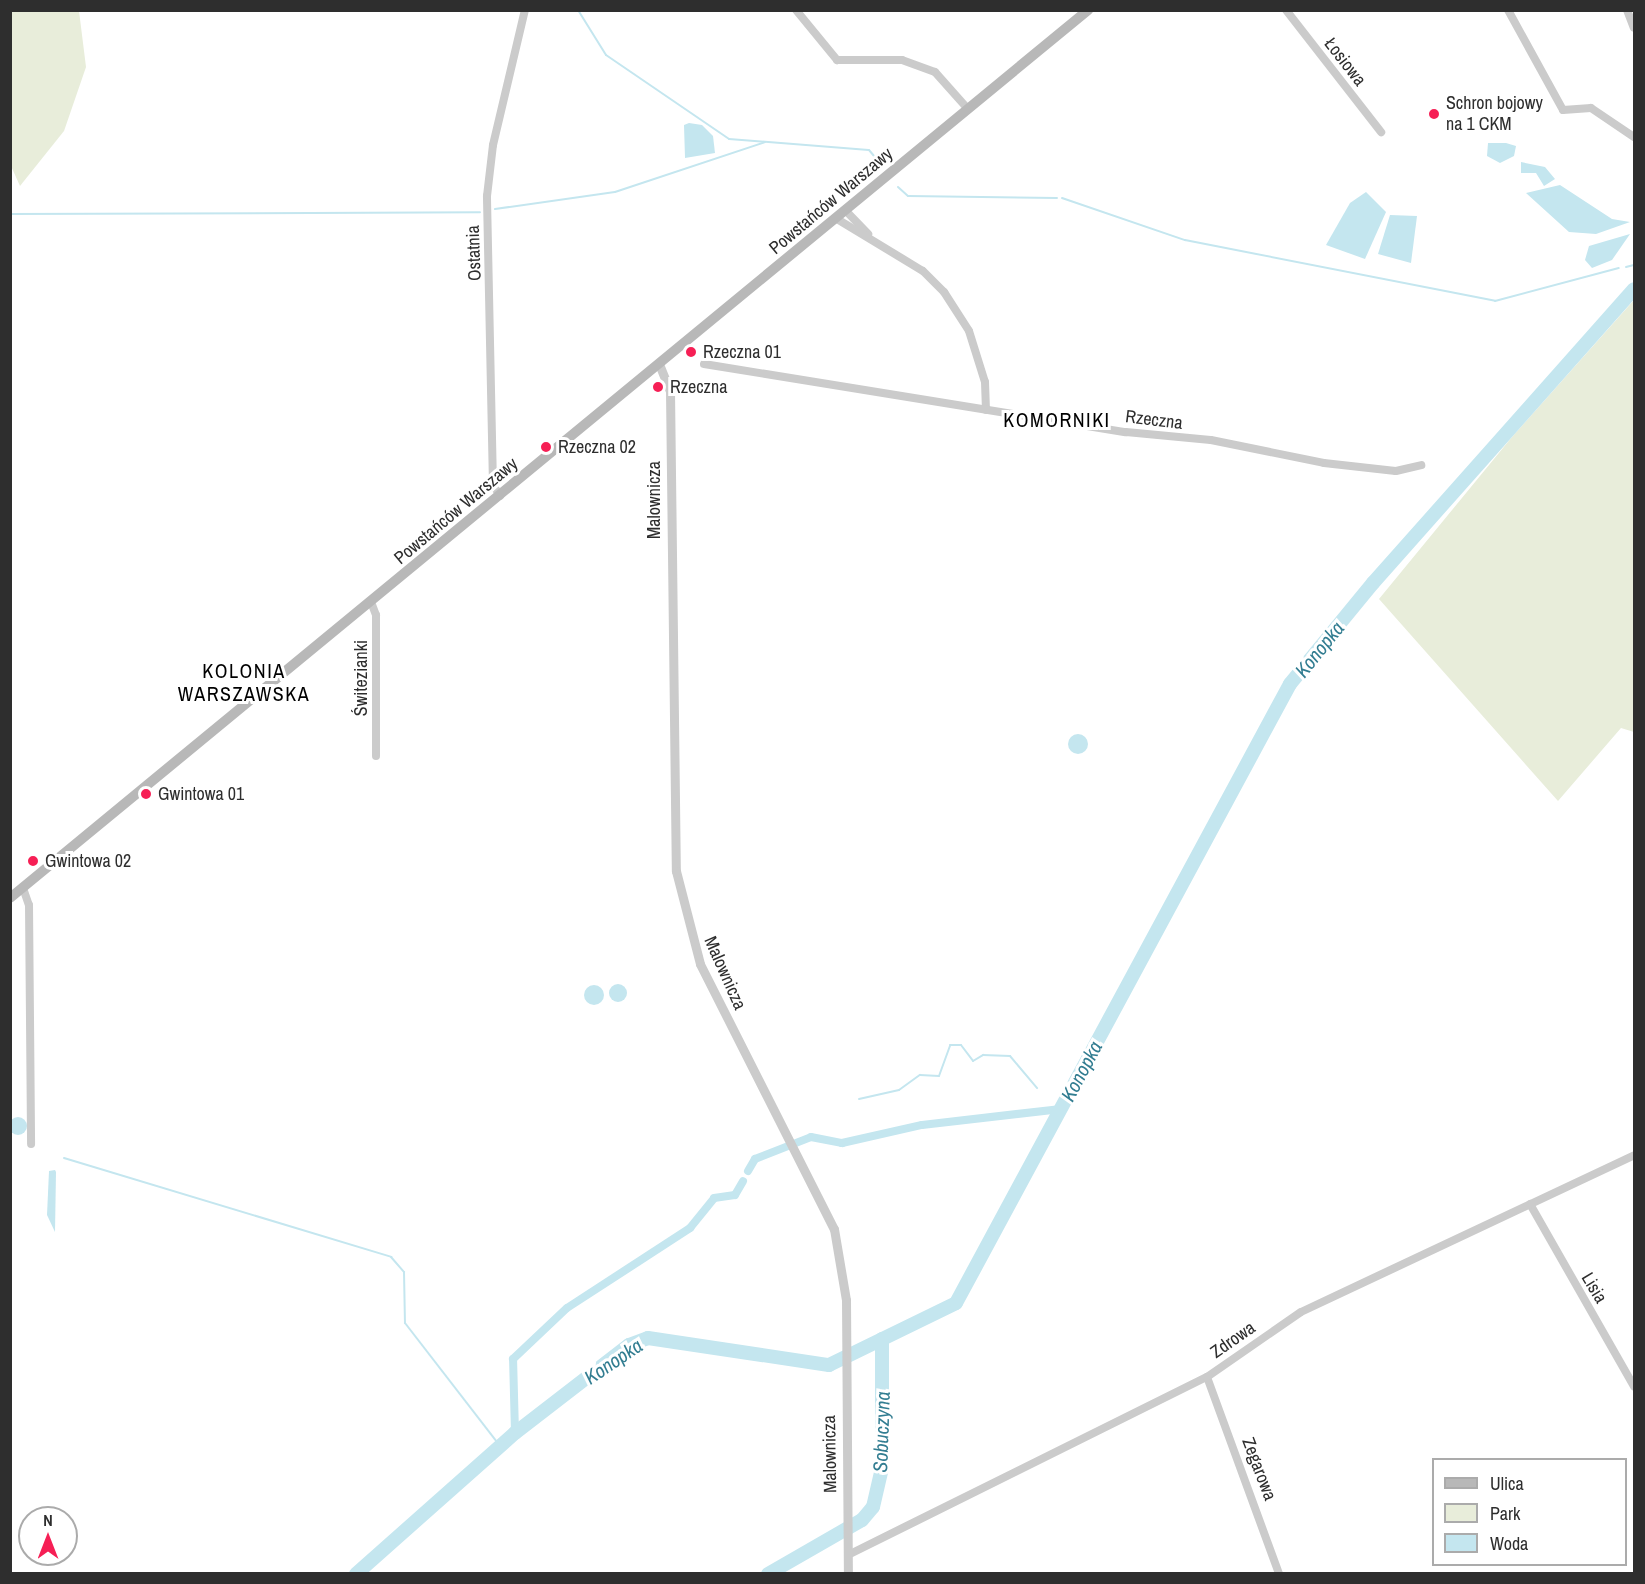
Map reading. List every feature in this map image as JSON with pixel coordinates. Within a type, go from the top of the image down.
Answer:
[{"type":"main road","name":"Powstańców Warszawy","points":[[10,898],[1088,10]]},
{"type":"street","name":"Ostatnia","points":[[500,496],[493,485],[487,196],[493,145],[525,10]]},
{"type":"street","points":[[796,10],[837,60],[902,60],[935,72],[968,109]]},
{"type":"street","name":"Łosiowa","points":[[1286,10],[1381,132]]},
{"type":"street","points":[[1508,10],[1563,110],[1591,108],[1635,137]]},
{"type":"street","points":[[1627,10],[1635,28]]},
{"type":"street","points":[[846,211],[873,239]]},
{"type":"street","points":[[837,219],[923,271],[958,311],[985,382],[986,410]]},
{"type":"street","name":"Malownicza","points":[[659,364],[670,391],[674,838],[681,904],[700,964],[834,1229],[844,1275],[850,1554],[848,1574]]},
{"type":"street","name":"Rzeczna","points":[[704,364],[986,410],[1211,440],[1324,463],[1396,471],[1421,465]]},
{"type":"street","name":"Świtezianki","points":[[371,602],[376,615],[376,756]]},
{"type":"street","points":[[23,888],[29,905],[31,1144]]},
{"type":"street","name":"Zdrowa","points":[[850,1554],[1207,1377],[1302,1312],[1635,1155]]},
{"type":"street","name":"Lisia","points":[[1530,1204],[1635,1386]]},
{"type":"street","name":"Zegarowa","points":[[1207,1377],[1279,1574]]},
{"type":"green space","points":[[11,10],[79,11],[86,67],[64,131],[20,186],[11,166]]},
{"type":"green space","points":[[1634,300],[1634,732],[1621,728],[1558,801],[1379,599],[1512,437]]},
{"type":"water","points":[[689,123],[702,125],[713,136],[715,153],[685,158],[684,125]]},
{"type":"water","points":[[1488,143],[1506,143],[1516,146],[1514,156],[1500,163],[1487,156]]},
{"type":"water","points":[[1521,162],[1545,167],[1555,179],[1544,186],[1536,173],[1521,173]]},
{"type":"water","points":[[1560,185],[1612,219],[1630,222],[1596,234],[1569,232],[1526,193]]},
{"type":"water","points":[[1366,192],[1386,212],[1365,259],[1326,245],[1350,203]]},
{"type":"water","points":[[1390,215],[1417,216],[1411,263],[1378,254]]},
{"type":"water","points":[[1630,234],[1612,260],[1592,268],[1585,260],[1589,246]]},
{"type":"water","points":[[1078,734],[1085,737],[1088,744],[1085,751],[1078,754],[1071,751],[1068,744],[1071,737]]},
{"type":"water","points":[[618,984],[624,987],[627,993],[624,999],[618,1002],[612,999],[609,993],[612,987]]},
{"type":"water","points":[[594,985],[601,988],[604,995],[601,1002],[594,1005],[587,1002],[584,995],[587,988]]},
{"type":"water","points":[[14,1117],[22,1117],[27,1122],[25,1133],[14,1135],[9,1130],[9,1122]]},
{"type":"water","points":[[55,1170],[55,1232],[47,1215],[49,1171]]},
{"type":"waterway","points":[[578,10],[606,55],[729,139],[869,150],[879,162]]},
{"type":"waterway","points":[[495,209],[615,192],[765,142]]},
{"type":"waterway","points":[[898,187],[908,196],[1057,198]]},
{"type":"waterway","points":[[1062,198],[1185,240],[1495,301],[1619,268]]},
{"type":"waterway","points":[[10,214],[480,212]]},
{"type":"waterway","points":[[1626,267],[1634,265]]},
{"type":"waterway","name":"Konopka","points":[[356,1574],[515,1433],[629,1345],[648,1338],[829,1365],[956,1303],[1290,684],[1373,583],[1634,289]]},
{"type":"waterway","points":[[859,1099],[899,1090],[920,1075],[939,1076],[950,1045],[961,1045],[973,1061],[983,1055],[1010,1056],[1037,1088]]},
{"type":"waterway","points":[[748,1171],[755,1159],[811,1137],[842,1143],[922,1125],[1061,1109]]},
{"type":"waterway","points":[[64,1158],[391,1257],[404,1272],[405,1323],[500,1446]]},
{"type":"waterway","points":[[515,1433],[513,1359],[567,1308],[690,1228],[714,1198],[735,1195],[743,1181]]},
{"type":"waterway","name":"Sobuczyna","points":[[768,1574],[862,1520],[873,1507],[882,1469],[882,1339]]},
{"type":"place","name":"Schron bojowy na 1 CKM","points":[[1434,114]]},
{"type":"place","name":"Rzeczna 01","points":[[691,352]]},
{"type":"place","name":"Rzeczna","points":[[658,387]]},
{"type":"place","name":"Rzeczna 02","points":[[546,447]]},
{"type":"place","name":"Gwintowa 01","points":[[146,794]]},
{"type":"place","name":"Gwintowa 02","points":[[33,861]]},
{"type":"district","name":"KOMORNIKI","points":[[1057,419]]},
{"type":"district","name":"KOLONIA WARSZAWSKA","points":[[244,682]]}]
